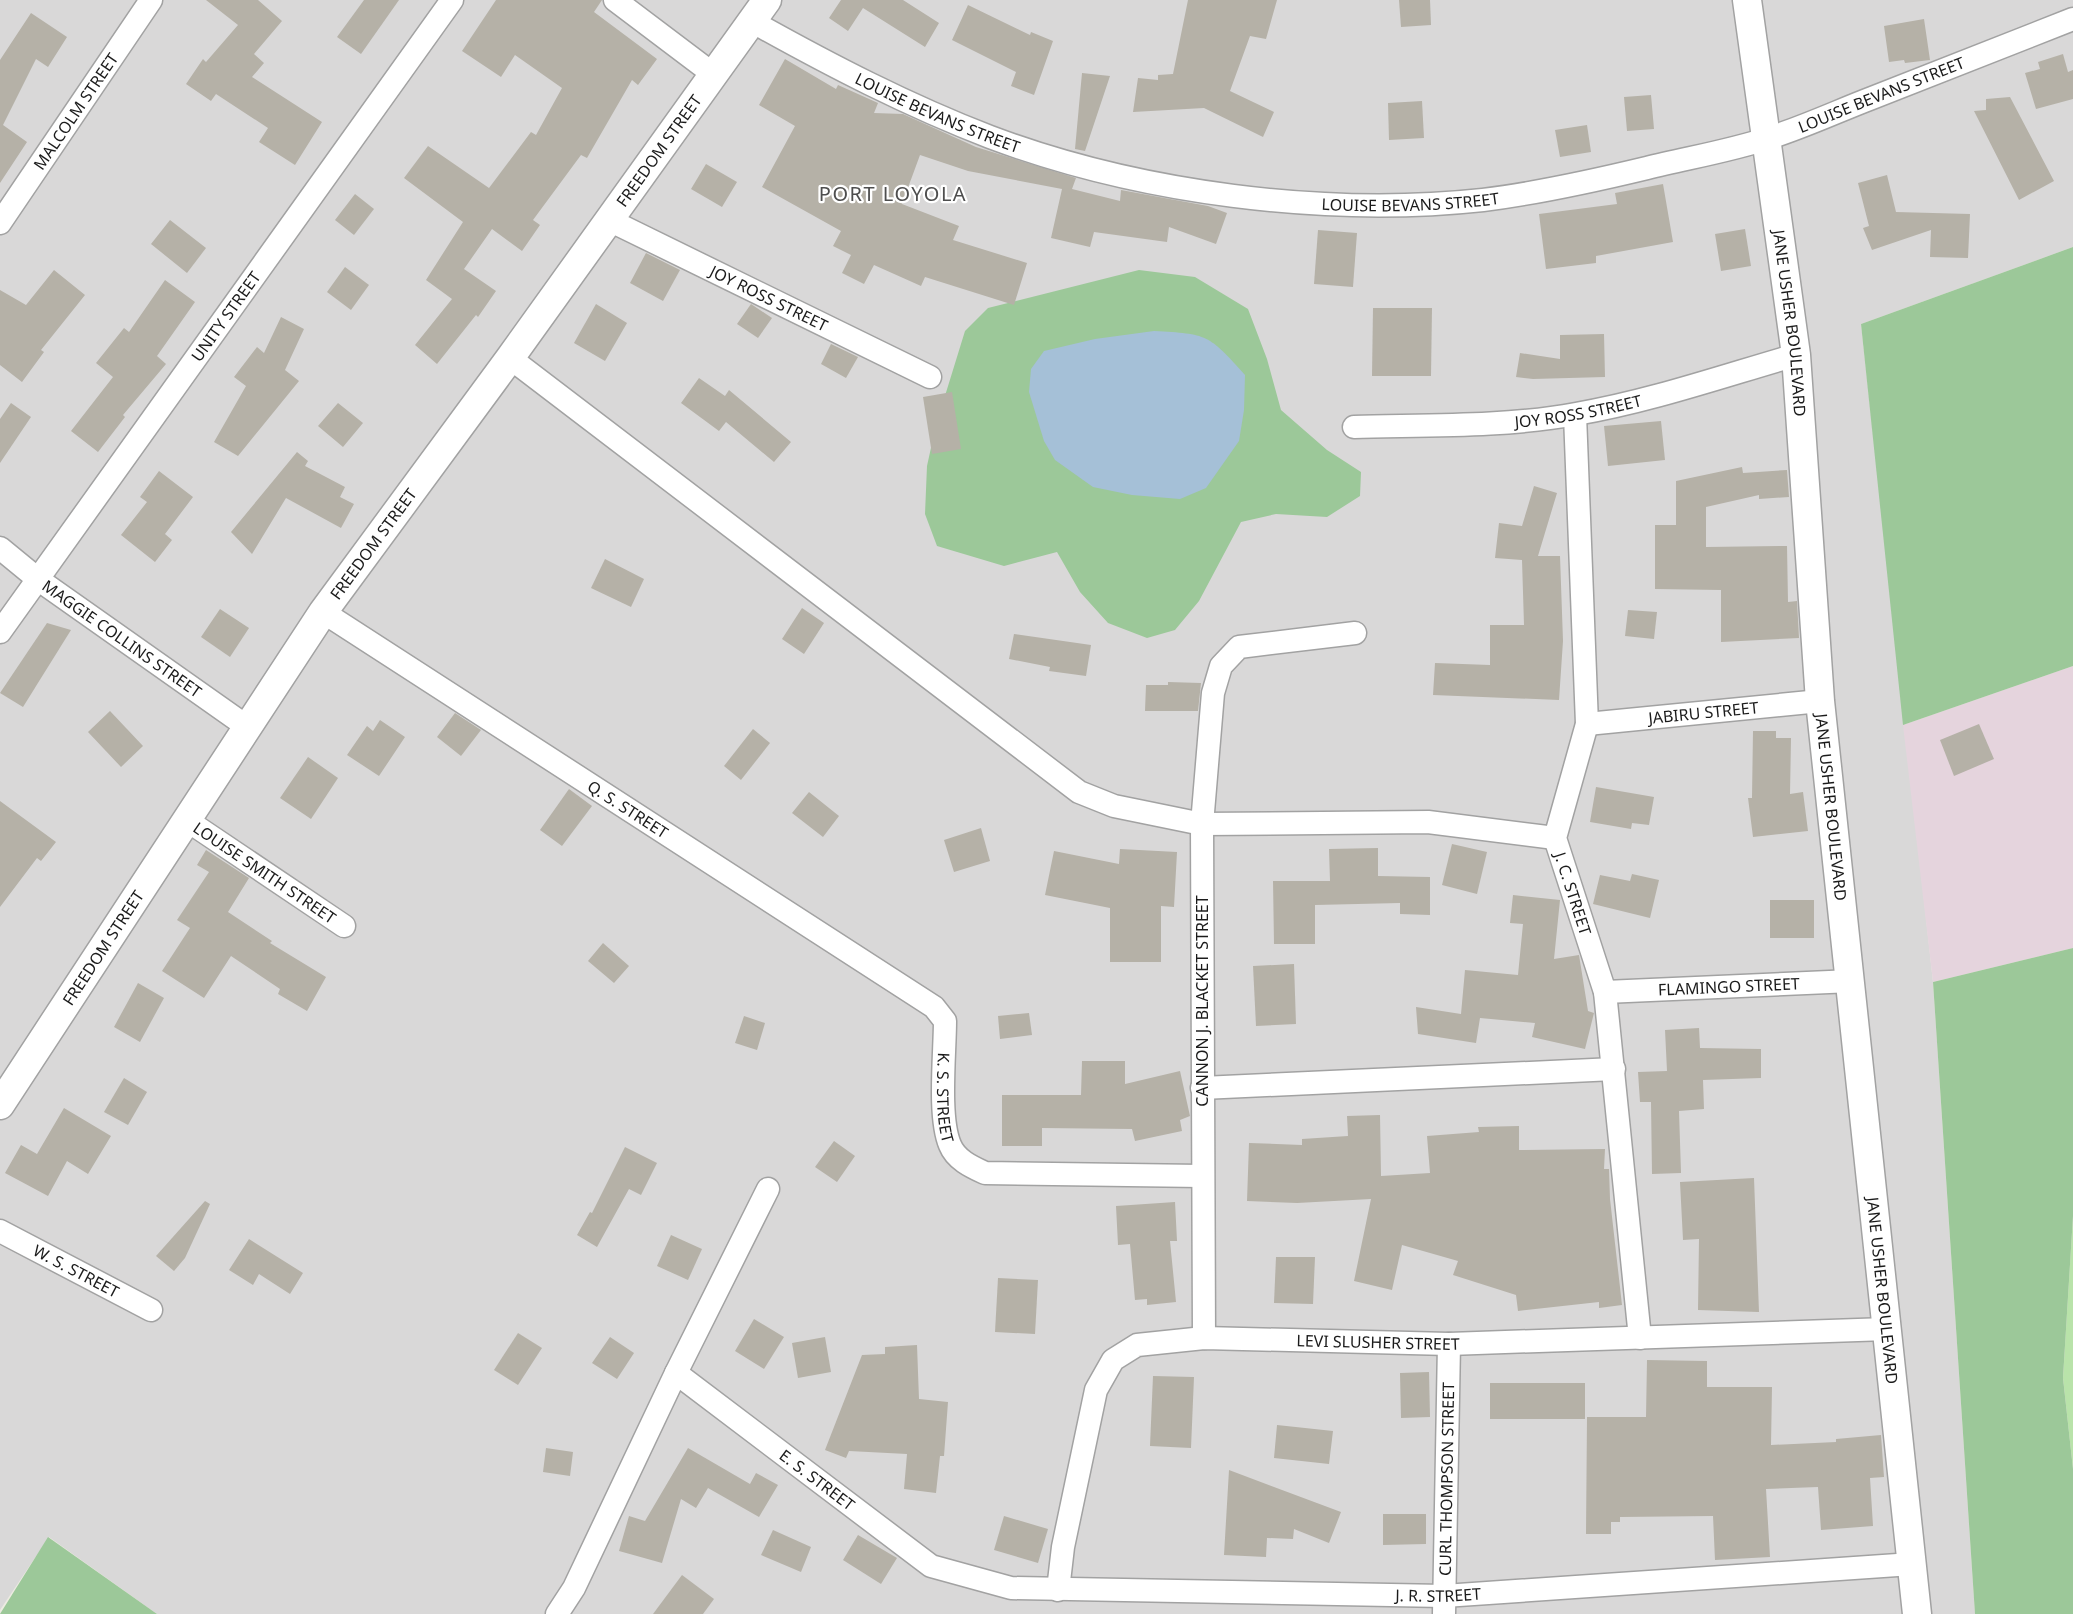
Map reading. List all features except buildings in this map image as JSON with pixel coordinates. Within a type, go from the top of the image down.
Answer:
[{"type":"street","name":"MALCOLM STREET","points":[[0,223],[151,0]]},
{"type":"street","name":"UNITY STREET","points":[[0,632],[452,0]]},
{"type":"street","points":[[615,0],[713,74]]},
{"type":"street","name":"JANE USHER BOULEVARD","points":[[1747,0],[1796,355],[1820,701],[1852,981],[1917,1614]]},
{"type":"street","name":"FREEDOM STREET","points":[[0,1105],[322,612],[510,358],[760,11]]},
{"type":"street","name":"LOUISE BEVANS STREET","points":[[760,11],[856,79],[993,138],[1058,159],[1126,176],[1269,200],[1347,205],[1422,204],[1482,200],[1543,192],[1767,139],[2073,19]]},
{"type":"street","name":"JOY ROSS STREET","points":[[609,220],[930,377]]},
{"type":"street","name":"JOY ROSS STREET","points":[[1354,427],[1486,422],[1575,415],[1654,397],[1796,355]]},
{"type":"street","points":[[510,358],[1079,792],[1114,806],[1202,824],[1428,822],[1555,838]]},
{"type":"street","name":"J. C. STREET","points":[[1575,415],[1587,724],[1555,838],[1605,992],[1640,1338]]},
{"type":"street","name":"MAGGIE COLLINS STREET","points":[[0,548],[39,580],[246,726]]},
{"type":"street","name":"Q. S. STREET","points":[[322,612],[934,1007]]},
{"type":"street","name":"CANNON J. BLACKET STREET","points":[[1204,1338],[1202,824],[1213,693],[1221,666],[1239,647],[1355,633]]},
{"type":"street","name":"JABIRU STREET","points":[[1587,724],[1820,701]]},
{"type":"street","name":"LOUISE SMITH STREET","points":[[185,819],[344,926]]},
{"type":"street","name":"FLAMINGO STREET","points":[[1605,992],[1852,981]]},
{"type":"street","name":"K. S. STREET","points":[[934,1007],[945,1021],[944,1116],[950,1146],[964,1163],[985,1173],[1202,1176]]},
{"type":"street","points":[[1202,1088],[1614,1069]]},
{"type":"street","points":[[557,1614],[574,1588],[676,1373],[768,1189]]},
{"type":"street","name":"W. S. STREET","points":[[0,1231],[151,1310]]},
{"type":"street","name":"LEVI SLUSHER STREET","points":[[1058,1590],[1063,1547],[1096,1390],[1113,1360],[1137,1345],[1204,1338],[1449,1344],[1887,1329]]},
{"type":"street","name":"CURL THOMPSON STREET","points":[[1444,1605],[1449,1344]]},
{"type":"street","name":"E. S. STREET","points":[[676,1373],[930,1566],[962,1576]]},
{"type":"street","name":"J. R. STREET","points":[[962,1576],[1011,1588],[1444,1605],[1912,1564]]},
{"type":"shaded area","points":[[0,0],[2073,0],[2073,247],[1861,324],[1933,982],[1975,1614],[157,1614],[49,1537],[0,1610]]},
{"type":"shaded area","points":[[2073,666],[2073,948],[1933,982],[1903,725]]},
{"type":"green space","points":[[2073,247],[2073,666],[1903,725],[1861,324]]},
{"type":"green space","points":[[1139,270],[1195,277],[1248,309],[1267,359],[1281,410],[1327,450],[1361,472],[1360,496],[1327,517],[1276,514],[1241,522],[1199,601],[1175,630],[1147,638],[1108,623],[1080,592],[1057,552],[1004,566],[937,546],[925,514],[927,466],[936,425],[965,331],[988,308]]},
{"type":"green space","points":[[2073,948],[2073,1216],[2063,1378],[2073,1469],[2073,1614],[1975,1614],[1933,982]]},
{"type":"green space","points":[[2073,1216],[2073,1469],[2063,1378]]},
{"type":"green space","points":[[48,1537],[157,1614],[0,1614]]},
{"type":"water","points":[[1154,331],[1186,333],[1206,339],[1223,351],[1245,375],[1244,410],[1239,441],[1206,488],[1180,499],[1132,495],[1093,487],[1055,460],[1044,441],[1029,392],[1031,369],[1044,351],[1095,339]]},
{"type":"district","name":"PORT LOYOLA","points":[[893,194]]}]
